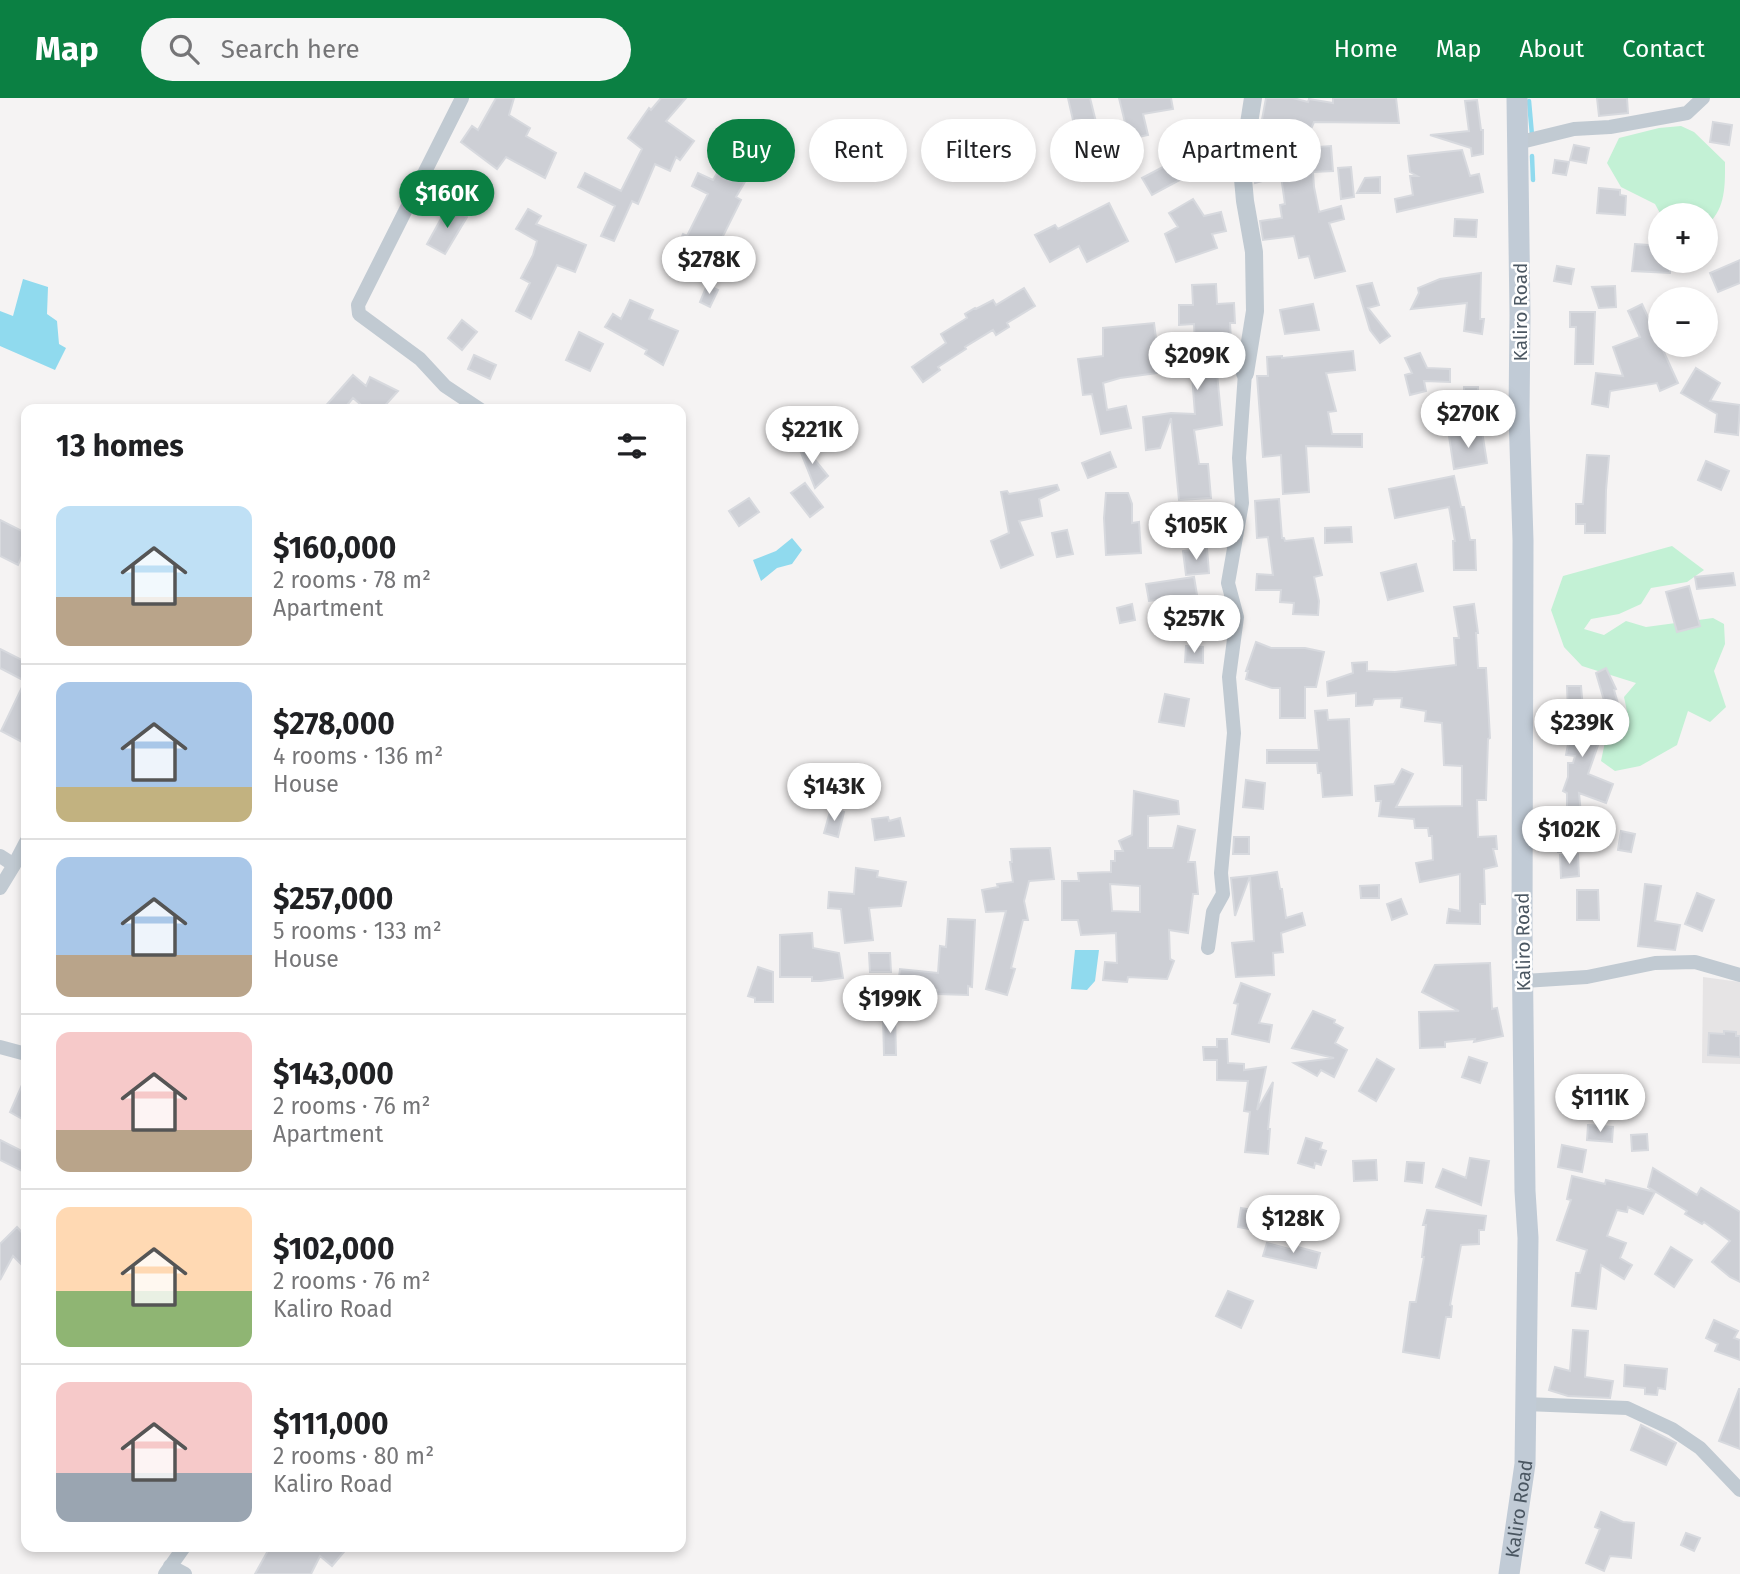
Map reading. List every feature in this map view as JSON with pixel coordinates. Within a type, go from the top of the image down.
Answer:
[{"type":"main road","name":"Kaliro Road","points":[[1509,1574],[1525,1464],[1528,1238],[1525,1191],[1523,540],[1519,415],[1517,98]]},
{"type":"street","points":[[462,98],[358,305],[359,314],[420,359],[444,386],[472,404]]},
{"type":"street","points":[[1209,948],[1213,912],[1223,894],[1222,873],[1234,733],[1229,677],[1237,618],[1228,583],[1242,503],[1239,458],[1245,373],[1255,311],[1254,252],[1242,168],[1253,98]]},
{"type":"street","points":[[1517,143],[1574,129],[1610,127],[1687,113],[1703,98]]},
{"type":"street","points":[[0,888],[21,851]]},
{"type":"street","points":[[0,856],[14,864]]},
{"type":"street","points":[[1524,981],[1587,977],[1654,964],[1695,962],[1740,975]]},
{"type":"street","points":[[0,1047],[21,1053]]},
{"type":"street","points":[[1525,1404],[1627,1408],[1672,1429],[1700,1448],[1740,1490]]},
{"type":"street","points":[[181,1552],[168,1570],[185,1574]]},
{"type":"shaded area","points":[[1703,977],[1740,982],[1740,1064],[1702,1063]]},
{"type":"green space","points":[[1681,126],[1694,132],[1725,162],[1724,188],[1718,210],[1718,203],[1653,203],[1621,187],[1607,163],[1619,138],[1659,128]]},
{"type":"green space","points":[[1672,546],[1704,570],[1687,582],[1651,588],[1641,604],[1619,614],[1591,619],[1584,629],[1604,635],[1626,621],[1646,627],[1713,618],[1724,624],[1725,644],[1714,671],[1726,707],[1710,722],[1688,711],[1677,745],[1640,766],[1615,771],[1601,761],[1609,723],[1629,721],[1624,697],[1636,683],[1582,666],[1564,647],[1551,610],[1563,576]]},
{"type":"water","points":[[23,279],[48,287],[47,314],[57,321],[59,344],[66,348],[55,370],[0,346],[0,311],[13,316]]},
{"type":"water","points":[[792,538],[802,550],[792,564],[777,568],[761,581],[753,560],[776,551]]},
{"type":"water","points":[[1075,950],[1099,950],[1095,981],[1087,990],[1071,989]]},
{"type":"building","points":[[496,98],[514,98],[509,115],[530,128],[526,136],[556,153],[545,178],[506,157],[497,169],[461,142],[472,126],[478,130]]},
{"type":"building","points":[[661,98],[686,98],[666,121],[694,141],[680,160],[676,157],[670,171],[655,164],[638,204],[632,201],[614,241],[601,236],[615,206],[578,187],[585,173],[621,191],[642,149],[628,138],[649,108],[651,110]]},
{"type":"building","points":[[1068,98],[1090,98],[1095,119],[1073,119]]},
{"type":"building","points":[[1119,98],[1171,98],[1173,109],[1143,114],[1148,135],[1144,136],[1144,119],[1124,119]]},
{"type":"building","points":[[1266,98],[1293,98],[1308,102],[1309,99],[1333,103],[1333,98],[1396,98],[1399,123],[1321,122],[1321,119],[1262,119]]},
{"type":"building","points":[[1597,98],[1627,98],[1628,113],[1599,116]]},
{"type":"building","points":[[1477,100],[1483,130],[1483,154],[1472,156],[1471,148],[1430,135],[1469,131],[1465,101]]},
{"type":"building","points":[[1713,122],[1732,125],[1729,145],[1710,142]]},
{"type":"building","points":[[1574,145],[1589,148],[1586,163],[1570,160]]},
{"type":"building","points":[[1331,146],[1333,171],[1321,172],[1321,147]]},
{"type":"building","points":[[1462,150],[1470,176],[1479,174],[1483,192],[1397,212],[1395,199],[1413,195],[1410,176],[1417,176],[1410,172],[1408,156]]},
{"type":"building","points":[[1555,160],[1569,162],[1566,175],[1553,173]]},
{"type":"building","points":[[1351,167],[1354,197],[1341,199],[1338,168]]},
{"type":"building","points":[[1158,170],[1158,182],[1176,182],[1152,195],[1144,177]]},
{"type":"building","points":[[698,173],[707,177],[707,182],[745,182],[736,197],[741,200],[718,246],[711,244],[697,275],[680,268],[686,252],[677,248],[683,234],[687,236],[708,194],[692,186]]},
{"type":"building","points":[[1380,177],[1380,193],[1357,193],[1365,178]]},
{"type":"building","points":[[1282,182],[1314,182],[1319,212],[1341,206],[1344,219],[1329,223],[1345,271],[1315,278],[1309,256],[1299,258],[1294,236],[1263,240],[1260,221],[1282,218],[1280,205],[1285,204]]},
{"type":"building","points":[[1599,188],[1620,190],[1620,195],[1626,196],[1625,215],[1597,213]]},
{"type":"building","points":[[1193,199],[1204,216],[1221,212],[1226,231],[1212,234],[1217,248],[1176,262],[1165,234],[1178,227],[1169,213]]},
{"type":"building","points":[[1109,203],[1128,241],[1087,262],[1079,246],[1050,262],[1035,235],[1055,225],[1058,229]]},
{"type":"building","points":[[448,206],[467,217],[445,254],[427,244]]},
{"type":"building","points":[[528,209],[541,216],[536,224],[586,245],[575,272],[557,265],[531,319],[516,311],[530,283],[521,278],[537,241],[516,229]]},
{"type":"building","points":[[1455,219],[1477,220],[1476,237],[1454,236]]},
{"type":"building","points":[[1635,244],[1648,245],[1648,272],[1632,271]]},
{"type":"building","points":[[1740,260],[1740,283],[1718,292],[1710,273],[1718,273],[1718,270]]},
{"type":"building","points":[[1557,266],[1574,269],[1571,284],[1554,281]]},
{"type":"building","points":[[1481,273],[1480,319],[1484,319],[1482,334],[1464,331],[1467,303],[1411,309],[1419,293],[1418,288],[1440,279]]},
{"type":"building","points":[[1372,283],[1379,305],[1368,308],[1390,336],[1380,343],[1370,330],[1357,286]]},
{"type":"building","points":[[1216,284],[1217,304],[1234,303],[1235,323],[1230,323],[1229,362],[1216,363],[1222,425],[1194,430],[1199,464],[1208,464],[1211,498],[1179,500],[1171,418],[1160,448],[1146,450],[1143,417],[1171,413],[1195,414],[1192,376],[1202,375],[1200,342],[1195,343],[1194,324],[1179,325],[1179,305],[1193,305],[1192,285]]},
{"type":"building","points":[[707,285],[718,290],[710,307],[700,302]]},
{"type":"building","points":[[1615,286],[1616,307],[1599,308],[1592,287]]},
{"type":"building","points":[[1024,288],[1035,306],[1007,323],[1009,327],[996,335],[993,330],[965,347],[966,349],[938,367],[940,370],[923,382],[912,367],[946,343],[941,334],[967,318],[965,314],[975,308],[993,300],[996,305]]},
{"type":"building","points":[[630,300],[653,310],[649,319],[678,331],[663,365],[645,354],[647,350],[605,327],[613,314],[621,319]]},
{"type":"building","points":[[1313,304],[1319,330],[1285,334],[1280,310]]},
{"type":"building","points":[[1642,304],[1648,317],[1648,357],[1666,357],[1678,383],[1660,391],[1657,383],[1610,391],[1608,407],[1592,404],[1596,373],[1623,376],[1613,347],[1640,337],[1628,311]]},
{"type":"building","points":[[1570,312],[1595,312],[1593,364],[1575,364],[1576,327],[1570,327]]},
{"type":"building","points":[[462,320],[477,332],[462,350],[448,338]]},
{"type":"building","points":[[1154,323],[1157,346],[1170,344],[1173,371],[1103,383],[1107,410],[1126,406],[1131,428],[1101,434],[1092,394],[1083,395],[1078,359],[1103,356],[1103,328]]},
{"type":"building","points":[[579,332],[603,344],[590,371],[566,360]]},
{"type":"building","points":[[1353,351],[1355,370],[1326,373],[1336,411],[1328,412],[1332,434],[1362,434],[1362,447],[1306,446],[1309,492],[1283,494],[1281,455],[1263,457],[1257,376],[1268,376],[1267,357]]},
{"type":"building","points":[[1420,353],[1427,368],[1450,369],[1450,382],[1424,381],[1426,391],[1410,395],[1405,375],[1412,373],[1405,358]]},
{"type":"building","points":[[474,355],[496,365],[490,379],[468,369]]},
{"type":"building","points":[[1696,368],[1720,383],[1710,401],[1740,405],[1738,435],[1715,432],[1717,414],[1681,393]]},
{"type":"building","points":[[353,375],[366,386],[370,377],[398,391],[386,404],[360,404],[353,398],[348,404],[327,404]]},
{"type":"building","points":[[1464,387],[1478,387],[1478,399],[1464,399]]},
{"type":"building","points":[[826,414],[840,437],[827,446],[812,422]]},
{"type":"building","points":[[1482,431],[1487,463],[1454,469],[1449,436]]},
{"type":"building","points":[[798,439],[828,476],[815,488],[796,440]]},
{"type":"building","points":[[1110,452],[1116,467],[1088,478],[1082,463]]},
{"type":"building","points":[[1587,455],[1609,456],[1605,533],[1585,533],[1585,524],[1576,524],[1576,504],[1583,504]]},
{"type":"building","points":[[1706,461],[1729,471],[1721,490],[1698,480]]},
{"type":"building","points":[[1454,476],[1461,507],[1464,507],[1470,540],[1475,540],[1476,570],[1454,570],[1455,541],[1449,507],[1395,518],[1389,489]]},
{"type":"building","points":[[805,483],[823,507],[810,517],[791,493]]},
{"type":"building","points":[[1057,485],[1059,490],[1039,499],[1042,516],[1019,521],[1033,555],[1001,568],[991,541],[1009,533],[1001,492],[1007,491],[1009,494]]},
{"type":"building","points":[[1106,493],[1128,493],[1132,504],[1132,523],[1139,522],[1141,553],[1106,555]]},
{"type":"building","points":[[749,498],[759,512],[739,526],[729,511]]},
{"type":"building","points":[[1279,499],[1282,538],[1285,541],[1313,538],[1322,575],[1314,577],[1319,601],[1318,615],[1293,614],[1294,603],[1280,602],[1281,590],[1256,590],[1257,574],[1273,575],[1268,537],[1257,538],[1255,501]]},
{"type":"building","points":[[0,520],[21,530],[21,558],[18,565],[0,556]]},
{"type":"building","points":[[1351,527],[1352,542],[1325,543],[1325,528]]},
{"type":"building","points":[[1067,530],[1073,554],[1057,557],[1052,533]]},
{"type":"building","points":[[1207,548],[1209,573],[1186,575],[1183,551]]},
{"type":"building","points":[[1416,564],[1423,591],[1388,600],[1381,573]]},
{"type":"building","points":[[1733,573],[1735,585],[1697,589],[1695,577]]},
{"type":"building","points":[[1194,577],[1197,595],[1149,601],[1146,584]]},
{"type":"building","points":[[1689,586],[1700,626],[1677,632],[1666,592]]},
{"type":"building","points":[[1132,604],[1135,620],[1120,623],[1117,608]]},
{"type":"building","points":[[1474,604],[1478,633],[1478,668],[1486,668],[1490,738],[1486,800],[1477,800],[1478,837],[1496,836],[1497,849],[1493,849],[1497,866],[1484,869],[1485,904],[1480,904],[1480,924],[1447,923],[1449,909],[1460,911],[1460,874],[1420,882],[1416,863],[1433,860],[1432,836],[1429,836],[1428,828],[1415,828],[1414,819],[1379,816],[1381,801],[1376,801],[1375,786],[1394,784],[1402,769],[1413,774],[1396,807],[1462,806],[1462,766],[1444,765],[1442,723],[1425,721],[1426,711],[1401,707],[1402,698],[1374,699],[1372,705],[1356,706],[1356,693],[1328,696],[1327,682],[1353,673],[1352,663],[1367,662],[1367,671],[1395,672],[1456,665],[1454,638],[1459,638],[1454,607]]},
{"type":"building","points":[[1256,642],[1271,648],[1305,648],[1324,652],[1316,687],[1305,687],[1305,718],[1280,718],[1280,688],[1246,679]]},
{"type":"building","points":[[1186,646],[1203,647],[1203,663],[1185,662]]},
{"type":"building","points":[[0,649],[21,660],[21,679],[0,668]]},
{"type":"building","points":[[1606,668],[1616,689],[1614,690],[1620,710],[1608,714],[1596,673]]},
{"type":"building","points":[[1567,686],[1581,686],[1584,721],[1604,728],[1588,774],[1613,784],[1606,803],[1579,793],[1582,824],[1567,825],[1567,793],[1563,791],[1568,777],[1568,763],[1573,763],[1575,756],[1566,755],[1569,739]]},
{"type":"building","points":[[21,689],[21,741],[1,731]]},
{"type":"building","points":[[1165,694],[1189,699],[1184,726],[1159,722]]},
{"type":"building","points":[[1327,710],[1328,720],[1349,719],[1352,795],[1323,797],[1321,773],[1318,773],[1317,763],[1267,763],[1267,750],[1319,750],[1315,711]]},
{"type":"building","points":[[1246,780],[1265,783],[1263,809],[1243,807]]},
{"type":"building","points":[[1134,791],[1178,801],[1179,814],[1148,816],[1148,848],[1173,848],[1178,826],[1195,830],[1188,862],[1195,862],[1198,894],[1193,894],[1188,933],[1169,930],[1170,959],[1174,961],[1167,979],[1128,977],[1127,982],[1103,980],[1105,962],[1117,963],[1116,933],[1081,935],[1078,920],[1062,920],[1062,881],[1079,881],[1078,873],[1111,872],[1115,851],[1123,851],[1119,841],[1132,835]],"holes":[[[1110,884],[1140,886],[1140,912],[1112,911]]]},
{"type":"building","points":[[831,808],[844,812],[838,837],[824,833]]},
{"type":"building","points":[[888,817],[889,821],[900,818],[904,836],[875,840],[872,819]]},
{"type":"building","points":[[1570,829],[1571,852],[1558,852],[1557,830]]},
{"type":"building","points":[[1621,831],[1635,834],[1631,852],[1618,850]]},
{"type":"building","points":[[1234,837],[1249,837],[1249,854],[1233,854]]},
{"type":"building","points":[[1050,848],[1054,879],[1029,881],[1024,901],[1028,920],[1023,920],[1011,968],[1015,969],[1007,995],[986,989],[1006,911],[986,912],[982,890],[1013,882],[1011,849]]},
{"type":"building","points":[[1578,854],[1579,876],[1561,878],[1560,855]]},
{"type":"building","points":[[856,868],[878,871],[877,877],[906,882],[901,906],[869,908],[873,940],[845,943],[841,909],[828,908],[829,892],[854,894]]},
{"type":"building","points":[[1277,872],[1286,918],[1302,913],[1305,925],[1281,933],[1283,952],[1273,953],[1274,975],[1236,977],[1232,943],[1254,941],[1250,876]]},
{"type":"building","points":[[1250,876],[1235,916],[1231,878]]},
{"type":"building","points":[[1645,884],[1661,886],[1655,921],[1680,925],[1675,950],[1638,946]]},
{"type":"building","points":[[1379,885],[1379,898],[1361,898],[1360,886]]},
{"type":"building","points":[[1577,890],[1598,890],[1599,920],[1577,920]]},
{"type":"building","points":[[1697,893],[1714,900],[1702,931],[1685,924]]},
{"type":"building","points":[[1401,899],[1407,914],[1392,920],[1387,904]]},
{"type":"building","points":[[948,919],[975,920],[972,987],[968,986],[968,995],[937,994],[937,990],[898,986],[900,969],[938,973],[940,946],[946,947]]},
{"type":"building","points":[[812,933],[813,948],[839,953],[843,978],[812,981],[812,977],[780,977],[780,935]]},
{"type":"building","points":[[869,953],[890,953],[891,972],[870,972]]},
{"type":"building","points":[[1490,963],[1492,1009],[1497,1008],[1503,1036],[1474,1042],[1475,1039],[1445,1042],[1445,1047],[1420,1048],[1419,1012],[1459,1011],[1422,992],[1435,965]]},
{"type":"building","points":[[758,967],[773,972],[773,1002],[755,1002],[755,998],[748,996]]},
{"type":"building","points":[[1241,983],[1270,994],[1259,1023],[1272,1025],[1269,1042],[1232,1034],[1238,1004],[1234,1003]]},
{"type":"building","points":[[1313,1011],[1335,1020],[1334,1023],[1343,1028],[1335,1043],[1347,1050],[1334,1077],[1321,1070],[1317,1076],[1294,1063],[1334,1058],[1292,1048]]},
{"type":"building","points":[[883,1015],[895,1015],[896,1055],[884,1055]]},
{"type":"building","points":[[1724,1031],[1736,1032],[1736,1036],[1740,1036],[1740,1057],[1708,1055],[1709,1033],[1724,1034]]},
{"type":"building","points":[[1217,1039],[1227,1039],[1228,1063],[1244,1064],[1244,1070],[1266,1067],[1257,1110],[1273,1082],[1268,1154],[1245,1152],[1250,1112],[1244,1111],[1248,1081],[1217,1080],[1217,1060],[1204,1060],[1203,1047],[1217,1047]]},
{"type":"building","points":[[1469,1057],[1487,1063],[1480,1083],[1462,1077]]},
{"type":"building","points":[[1377,1059],[1394,1069],[1376,1101],[1359,1091]]},
{"type":"building","points":[[21,1087],[21,1118],[10,1112]]},
{"type":"building","points":[[1588,1125],[1613,1127],[1612,1142],[1587,1140]]},
{"type":"building","points":[[1647,1134],[1648,1150],[1632,1151],[1631,1135]]},
{"type":"building","points":[[1306,1138],[1322,1143],[1320,1149],[1326,1151],[1321,1165],[1315,1163],[1314,1168],[1298,1163]]},
{"type":"building","points":[[0,1140],[21,1150],[21,1170],[0,1160]]},
{"type":"building","points":[[1562,1145],[1586,1150],[1582,1172],[1558,1167]]},
{"type":"building","points":[[1470,1158],[1489,1161],[1481,1205],[1436,1187],[1443,1169],[1466,1178]]},
{"type":"building","points":[[1376,1160],[1377,1180],[1354,1181],[1353,1161]]},
{"type":"building","points":[[1407,1162],[1424,1163],[1422,1183],[1405,1181]]},
{"type":"building","points":[[1653,1168],[1697,1195],[1701,1188],[1740,1212],[1740,1282],[1712,1262],[1730,1241],[1704,1222],[1702,1224],[1685,1214],[1687,1211],[1648,1187]]},
{"type":"building","points":[[1572,1176],[1605,1184],[1606,1180],[1655,1192],[1643,1214],[1628,1207],[1627,1212],[1617,1210],[1607,1236],[1626,1243],[1620,1258],[1632,1265],[1624,1279],[1601,1265],[1596,1309],[1572,1306],[1576,1273],[1580,1273],[1587,1250],[1557,1240],[1571,1200],[1567,1199]]},
{"type":"building","points":[[1241,1208],[1263,1212],[1260,1231],[1238,1227]]},
{"type":"building","points":[[1427,1210],[1486,1216],[1484,1230],[1479,1230],[1479,1244],[1461,1245],[1450,1305],[1451,1317],[1446,1317],[1439,1358],[1403,1352],[1410,1302],[1416,1302],[1424,1257],[1426,1225],[1423,1225]]},
{"type":"building","points":[[17,1227],[21,1231],[21,1264],[13,1256],[0,1280],[0,1244]]},
{"type":"building","points":[[1267,1243],[1320,1253],[1316,1268],[1263,1256]]},
{"type":"building","points":[[1671,1247],[1692,1260],[1674,1287],[1655,1274]]},
{"type":"building","points":[[1228,1291],[1253,1301],[1241,1328],[1216,1316]]},
{"type":"building","points":[[1714,1320],[1738,1331],[1734,1338],[1740,1340],[1740,1360],[1715,1351],[1718,1344],[1706,1338]]},
{"type":"building","points":[[1573,1330],[1588,1331],[1585,1377],[1613,1381],[1610,1398],[1568,1396],[1549,1390],[1555,1367],[1570,1371]]},
{"type":"building","points":[[1625,1365],[1667,1369],[1665,1389],[1658,1388],[1657,1395],[1645,1394],[1645,1388],[1624,1386]]},
{"type":"building","points":[[1740,1389],[1740,1449],[1719,1441]]},
{"type":"building","points":[[1641,1425],[1676,1443],[1666,1465],[1631,1450]]},
{"type":"building","points":[[1601,1512],[1623,1522],[1634,1523],[1631,1558],[1610,1556],[1604,1571],[1586,1563],[1600,1529],[1595,1527]]},
{"type":"building","points":[[1686,1533],[1700,1538],[1694,1551],[1681,1545]]},
{"type":"building","points":[[267,1552],[344,1552],[332,1566],[320,1556],[311,1574],[255,1574]]},
{"type":"waterway","points":[[1529,101],[1532,135]]},
{"type":"waterway","points":[[1532,156],[1533,180]]}]
